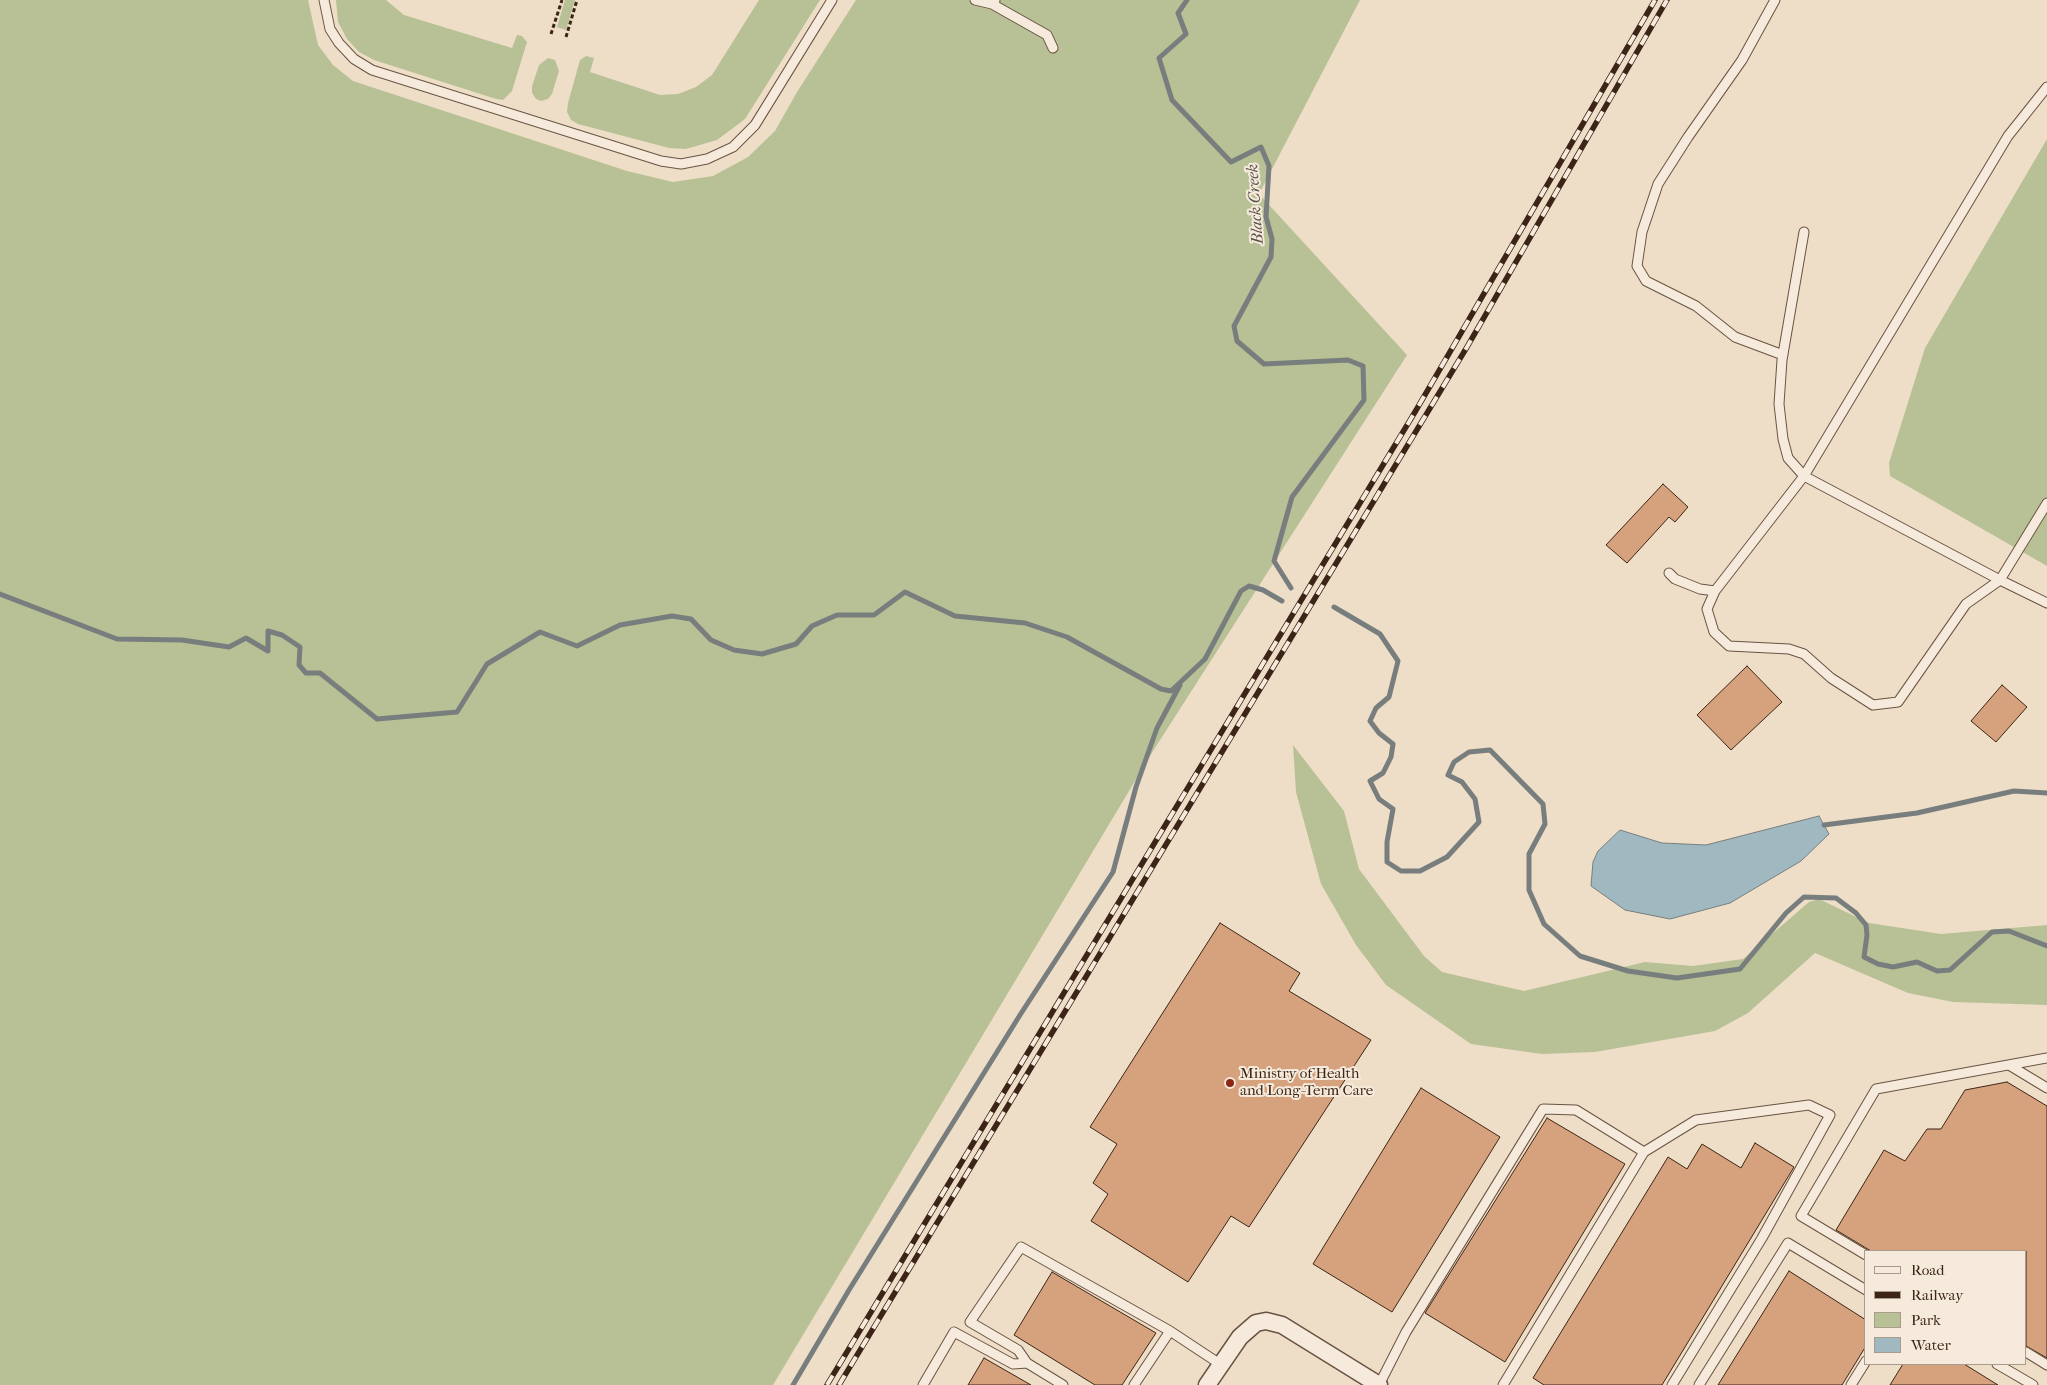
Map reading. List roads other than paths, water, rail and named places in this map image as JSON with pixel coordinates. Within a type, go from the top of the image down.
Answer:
[{"type":"street","points":[[1207,1385],[1240,1337],[1256,1323],[1266,1321],[1282,1325],[1379,1385]]},
{"type":"lane","points":[[324,0],[330,29],[339,43],[354,59],[372,70],[661,161],[681,164],[707,159],[733,147],[755,125],[832,0]]},
{"type":"lane","points":[[975,0],[994,2],[1047,35],[1053,48]]},
{"type":"lane","points":[[1775,0],[1742,60],[1688,137],[1658,184],[1642,232],[1637,266],[1646,281],[1696,306],[1735,337],[1783,355]]},
{"type":"lane","points":[[2047,87],[2008,136],[1804,476],[1715,591],[1707,609],[1714,632],[1729,646],[1789,649],[1804,654],[1830,678],[1873,705],[1898,702],[1966,604],[2000,580],[2047,503]]},
{"type":"lane","points":[[1804,232],[1783,355],[1779,404],[1783,439],[1788,458],[1804,476],[2047,604]]},
{"type":"lane","points":[[1669,574],[1675,579],[1700,589],[1715,591]]},
{"type":"lane","points":[[1864,1254],[1801,1216],[1876,1089],[2047,1058]]},
{"type":"lane","points":[[2009,1065],[2047,1088]]},
{"type":"lane","points":[[1503,1385],[1644,1152],[1696,1120],[1809,1104],[1830,1116],[1762,1238],[1672,1385]]},
{"type":"lane","points":[[1379,1385],[1406,1332],[1543,1109],[1576,1110],[1644,1152]]},
{"type":"lane","points":[[1699,1385],[1788,1243],[1864,1289]]},
{"type":"lane","points":[[1064,1385],[1027,1364],[1018,1350],[970,1322],[1021,1247],[1170,1330],[1220,1364]]},
{"type":"lane","points":[[1134,1385],[1170,1330]]},
{"type":"lane","points":[[923,1385],[954,1332],[1012,1364],[1027,1364]]},
{"type":"lane","points":[[2027,1353],[2047,1365]]},
{"type":"lane","points":[[1851,1385],[1864,1364]]},
{"type":"lane","points":[[1999,1365],[2033,1385]]},
{"type":"water","points":[[1819,816],[1829,834],[1801,861],[1730,903],[1670,919],[1625,910],[1591,886],[1593,862],[1598,851],[1620,830],[1662,843],[1706,845]]},
{"type":"waterway","name":"Black Creek","points":[[1187,0],[1178,13],[1186,34],[1159,58],[1172,100],[1231,162],[1261,147],[1269,166],[1266,217],[1272,239],[1271,257],[1234,326],[1237,341],[1264,364],[1348,360],[1363,366],[1364,400],[1292,497],[1274,561],[1291,588]]},
{"type":"waterway","points":[[0,594],[117,639],[182,640],[229,647],[246,638],[268,651],[268,631],[282,635],[300,647],[299,665],[306,673],[320,673],[377,719],[457,712],[487,664],[540,632],[577,646],[620,625],[672,616],[691,619],[711,640],[734,650],[762,654],[796,644],[812,626],[837,615],[874,615],[905,592],[955,616],[1025,623],[1067,637],[1161,689],[1171,691],[1205,659],[1241,591],[1249,586],[1263,590],[1282,601]]},
{"type":"waterway","name":"Black Creek","points":[[1334,607],[1380,634],[1398,661],[1389,697],[1376,708],[1370,721],[1379,733],[1393,744],[1391,757],[1383,773],[1370,781],[1379,799],[1393,809],[1387,842],[1387,862],[1401,871],[1420,871],[1447,857],[1479,822],[1475,799],[1462,782],[1448,775],[1454,762],[1469,752],[1490,750],[1543,804],[1545,824],[1529,854],[1529,890],[1544,924],[1580,956],[1628,971],[1677,978],[1740,969],[1786,913],[1804,897],[1836,898],[1856,913],[1866,925],[1867,935],[1864,957],[1878,964],[1893,967],[1917,962],[1937,971],[1950,970],[1992,932],[2009,931],[2047,946]]},
{"type":"waterway","points":[[793,1385],[849,1290],[1020,1015],[1113,872],[1136,787],[1157,728],[1180,685]]},
{"type":"waterway","points":[[1824,825],[1917,813],[2014,791],[2047,793]]},
{"type":"railway","points":[[827,1385],[1415,412],[1655,0]]},
{"type":"railway","points":[[839,1385],[1467,347],[1667,0]]},
{"type":"place","name":"Ministry of Health and Long-Term Care","points":[[1230,1083]]}]
